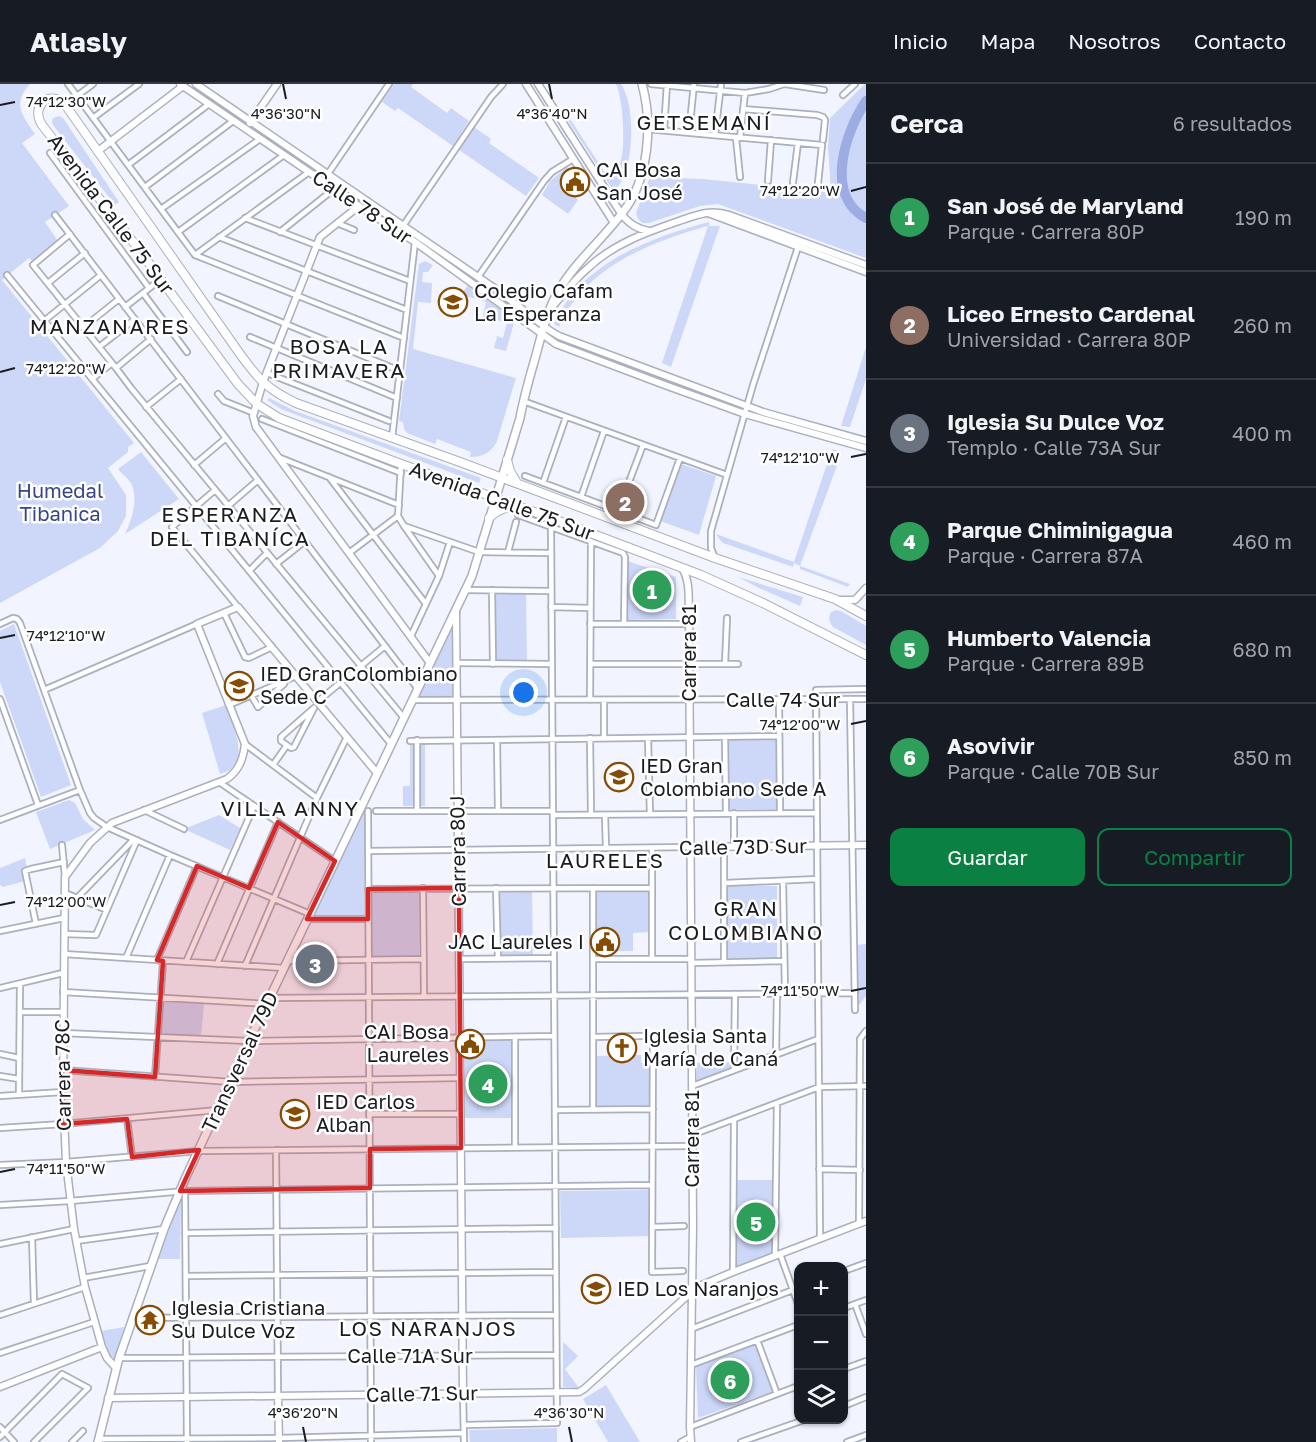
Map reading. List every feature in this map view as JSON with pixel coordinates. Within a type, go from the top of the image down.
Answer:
[{"type":"main road","name":"Carrera 80J","points":[[500,477],[520,418],[549,311],[562,284],[622,215],[644,169],[647,129],[642,84]]},
{"type":"main road","name":"Avenida Calle 75 Sur","points":[[866,616],[835,599],[715,558],[296,403],[278,394],[263,382],[240,354],[63,103],[53,99],[42,103],[38,111],[40,122],[161,279],[238,384],[257,404],[279,418],[701,575],[866,655]]},
{"type":"main road","name":"Carrera 80J","points":[[479,552],[480,537],[500,477],[516,417],[523,401]]},
{"type":"main road","points":[[507,460],[512,476],[518,484]]},
{"type":"main road","name":"Carrera 80J","points":[[456,610],[475,569],[494,497]]},
{"type":"main road","points":[[489,518],[504,508],[518,506]]},
{"type":"main road","name":"Transversal 79D","points":[[98,1441],[118,1358],[164,1229],[249,1041],[456,610]]},
{"type":"street","points":[[68,84],[195,255],[404,338]]},
{"type":"street","points":[[77,96],[93,84]]},
{"type":"street","points":[[93,118],[139,84]]},
{"type":"street","name":"Calle 78 Sur","points":[[196,84],[478,277],[554,333],[746,410]]},
{"type":"street","points":[[246,129],[277,84]]},
{"type":"street","points":[[323,182],[389,84]]},
{"type":"street","points":[[403,225],[491,97],[503,84]]},
{"type":"street","points":[[526,84],[614,223]]},
{"type":"street","points":[[538,84],[622,215],[632,225],[650,231]]},
{"type":"street","points":[[651,84],[694,86],[720,92],[745,93],[785,84],[824,90]]},
{"type":"street","points":[[715,135],[721,84]]},
{"type":"street","points":[[843,95],[855,84]]},
{"type":"street","points":[[98,151],[181,85]]},
{"type":"street","name":"Calle 78 Sur","points":[[181,85],[415,242],[556,344],[662,384],[746,410]]},
{"type":"street","points":[[664,130],[667,85]]},
{"type":"street","points":[[689,133],[694,86]]},
{"type":"street","points":[[740,177],[738,138],[745,93]]},
{"type":"street","points":[[128,165],[209,104]]},
{"type":"street","points":[[743,110],[823,117],[825,120],[818,183]]},
{"type":"street","points":[[145,188],[234,121]]},
{"type":"street","points":[[647,129],[798,143],[822,142]]},
{"type":"street","points":[[161,209],[260,139]]},
{"type":"street","points":[[768,181],[771,140]]},
{"type":"street","points":[[793,182],[798,143]]},
{"type":"street","points":[[50,153],[149,288]]},
{"type":"street","points":[[178,232],[284,155]]},
{"type":"street","points":[[478,277],[544,181],[552,172],[573,159]]},
{"type":"street","points":[[195,255],[309,172]]},
{"type":"street","points":[[280,232],[334,189]]},
{"type":"street","points":[[359,206],[322,234],[263,382],[253,419],[256,427],[430,663]]},
{"type":"street","points":[[708,213],[866,272]]},
{"type":"street","points":[[549,311],[570,286],[595,262],[628,241],[650,231],[708,213],[721,213],[866,265]]},
{"type":"street","points":[[55,215],[418,689]]},
{"type":"street","points":[[245,218],[410,281]]},
{"type":"street","points":[[337,223],[354,230]]},
{"type":"street","points":[[70,234],[33,265],[146,407],[404,718]]},
{"type":"street","points":[[219,237],[407,310]]},
{"type":"street","points":[[392,438],[415,242]]},
{"type":"street","points":[[715,558],[710,536],[726,475],[798,247]]},
{"type":"street","points":[[48,283],[85,253]]},
{"type":"street","points":[[44,321],[101,274]]},
{"type":"street","points":[[7,275],[391,744]]},
{"type":"street","points":[[126,307],[161,279]]},
{"type":"street","points":[[142,294],[187,352]]},
{"type":"street","points":[[218,296],[400,371]]},
{"type":"street","points":[[84,327],[119,299]]},
{"type":"street","points":[[99,347],[135,319]]},
{"type":"street","points":[[250,337],[397,398]]},
{"type":"street","points":[[92,379],[151,339]]},
{"type":"street","points":[[267,373],[389,421]]},
{"type":"street","points":[[146,407],[181,379]]},
{"type":"street","points":[[218,394],[224,401],[254,413]]},
{"type":"street","points":[[523,401],[726,475]]},
{"type":"street","points":[[746,410],[866,441]]},
{"type":"street","points":[[746,410],[866,448]]},
{"type":"street","points":[[543,483],[566,417]]},
{"type":"street","points":[[262,419],[401,474]]},
{"type":"street","points":[[581,497],[604,431]]},
{"type":"street","points":[[194,465],[226,438]]},
{"type":"street","points":[[618,511],[643,445]]},
{"type":"street","points":[[278,457],[399,505]]},
{"type":"street","points":[[525,476],[656,525],[680,458]]},
{"type":"street","points":[[401,464],[398,516],[439,576]]},
{"type":"street","points":[[329,477],[426,604]]},
{"type":"street","points":[[228,506],[258,480]]},
{"type":"street","points":[[215,490],[172,527],[377,773]]},
{"type":"street","points":[[518,515],[624,554],[624,624]]},
{"type":"street","points":[[349,553],[398,516]]},
{"type":"street","points":[[508,552],[516,522]]},
{"type":"street","points":[[404,526],[479,552],[551,553]]},
{"type":"street","points":[[464,1425],[557,1423],[551,527]]},
{"type":"street","points":[[276,564],[305,541]]},
{"type":"street","points":[[411,636],[439,576],[450,542]]},
{"type":"street","points":[[590,700],[591,542]]},
{"type":"street","points":[[250,570],[267,553]]},
{"type":"street","name":"Carrera 81","points":[[681,567],[688,584],[690,737],[692,994],[690,1439]]},
{"type":"street","name":"Carrera 81","points":[[688,584],[694,577],[701,575]]},
{"type":"street","points":[[835,599],[855,600],[866,588]]},
{"type":"street","points":[[465,590],[551,591]]},
{"type":"street","points":[[492,590],[493,663]]},
{"type":"street","points":[[44,690],[238,607]]},
{"type":"street","points":[[551,607],[590,608]]},
{"type":"street","name":"Carrera 80J","points":[[456,610],[464,1442]]},
{"type":"street","points":[[224,613],[246,658],[272,647]]},
{"type":"street","points":[[0,624],[13,618],[20,623],[80,790],[94,818],[107,827],[275,899],[308,916],[368,919]]},
{"type":"street","points":[[725,664],[727,618]]},
{"type":"street","points":[[197,624],[245,744],[316,798]]},
{"type":"street","points":[[590,624],[688,624]]},
{"type":"street","points":[[317,702],[385,646]]},
{"type":"street","points":[[456,663],[552,664]]},
{"type":"street","points":[[590,664],[738,664]]},
{"type":"street","points":[[229,705],[296,676]]},
{"type":"street","points":[[251,695],[258,707],[289,680]]},
{"type":"street","name":"Calle 74 Sur","points":[[816,700],[816,690],[866,689]]},
{"type":"street","points":[[0,699],[38,805]]},
{"type":"street","points":[[850,699],[855,1011]]},
{"type":"street","name":"Calle 74 Sur","points":[[412,700],[866,699]]},
{"type":"street","points":[[603,700],[604,738]]},
{"type":"street","points":[[779,700],[780,813]]},
{"type":"street","points":[[816,700],[820,1239]]},
{"type":"street","points":[[314,708],[294,747],[287,745],[281,741],[281,737],[314,708]]},
{"type":"street","points":[[410,741],[779,736]]},
{"type":"street","points":[[245,966],[316,798],[347,737]]},
{"type":"street","points":[[726,737],[726,813]]},
{"type":"street","points":[[590,738],[591,815]]},
{"type":"street","points":[[648,738],[650,814]]},
{"type":"street","points":[[417,740],[417,811]]},
{"type":"street","points":[[497,740],[498,811]]},
{"type":"street","points":[[65,877],[90,843],[118,820],[227,779],[242,762],[245,744]]},
{"type":"street","points":[[273,765],[287,745]]},
{"type":"street","points":[[219,782],[335,861]]},
{"type":"street","points":[[0,820],[80,790]]},
{"type":"street","points":[[186,962],[254,806]]},
{"type":"street","points":[[144,810],[184,829]]},
{"type":"street","points":[[368,811],[371,1442]]},
{"type":"street","points":[[376,811],[498,811],[591,815],[816,813]]},
{"type":"street","points":[[734,813],[734,847]]},
{"type":"street","points":[[605,815],[606,848]]},
{"type":"street","points":[[217,964],[278,822]]},
{"type":"street","points":[[77,898],[136,839]]},
{"type":"street","points":[[64,934],[96,935],[136,839]]},
{"type":"street","name":"Carrera 78C","points":[[62,845],[65,877],[63,1125],[70,1201],[83,1278],[94,1322],[107,1358],[116,1368]]},
{"type":"street","name":"Calle 73D Sur","points":[[368,850],[866,845]]},
{"type":"street","points":[[724,847],[724,962]]},
{"type":"street","points":[[652,848],[652,959]]},
{"type":"street","points":[[126,958],[170,855]]},
{"type":"street","points":[[36,924],[26,870],[64,862]]},
{"type":"street","points":[[155,1077],[160,960],[196,866]]},
{"type":"street","points":[[725,883],[817,879]]},
{"type":"street","points":[[783,881],[785,993]]},
{"type":"street","points":[[423,888],[424,996]]},
{"type":"street","points":[[496,888],[498,959]]},
{"type":"street","points":[[593,888],[593,1109]]},
{"type":"street","points":[[368,889],[652,888]]},
{"type":"street","points":[[64,893],[107,910]]},
{"type":"street","points":[[0,931],[64,918]]},
{"type":"street","points":[[64,954],[245,966],[423,959]]},
{"type":"street","points":[[459,959],[554,958]]},
{"type":"street","points":[[593,959],[783,961]]},
{"type":"street","points":[[0,988],[63,973]]},
{"type":"street","points":[[19,1094],[20,984]]},
{"type":"street","points":[[63,992],[268,1001],[424,996],[855,993]]},
{"type":"street","points":[[776,1054],[777,993]]},
{"type":"street","points":[[734,1070],[735,994]]},
{"type":"street","points":[[20,1012],[63,1012]]},
{"type":"street","points":[[692,1290],[704,1283],[863,1222],[860,1179],[863,1086],[860,1039],[866,1031]]},
{"type":"street","points":[[63,1033],[249,1041],[554,1036]]},
{"type":"street","points":[[593,1037],[692,1035]]},
{"type":"street","points":[[653,1036],[652,1272],[682,1271]]},
{"type":"street","points":[[515,1037],[515,1148]]},
{"type":"street","points":[[692,1086],[818,1039]]},
{"type":"street","points":[[0,1054],[19,1058]]},
{"type":"street","points":[[63,1070],[231,1082],[460,1078]]},
{"type":"street","points":[[0,1076],[19,1079]]},
{"type":"street","points":[[692,1135],[819,1087],[863,1086]]},
{"type":"street","points":[[0,1096],[63,1092]]},
{"type":"street","points":[[777,1103],[777,1255],[794,1285]]},
{"type":"street","points":[[555,1110],[653,1109]]},
{"type":"street","points":[[0,1128],[63,1125],[218,1110]]},
{"type":"street","points":[[369,1114],[461,1114]]},
{"type":"street","points":[[127,1119],[132,1157]]},
{"type":"street","points":[[733,1272],[734,1119]]},
{"type":"street","points":[[0,1165],[66,1162],[199,1150],[692,1146]]},
{"type":"street","points":[[276,1150],[279,1440]]},
{"type":"street","points":[[819,1169],[860,1170]]},
{"type":"street","points":[[860,1179],[866,1177]]},
{"type":"street","points":[[0,1205],[183,1191],[652,1185]]},
{"type":"street","points":[[183,1191],[187,1440]]},
{"type":"street","points":[[652,1227],[684,1226]]},
{"type":"street","points":[[185,1233],[556,1228]]},
{"type":"street","points":[[0,1244],[74,1229]]},
{"type":"street","points":[[76,1241],[164,1229]]},
{"type":"street","points":[[32,1238],[34,1304]]},
{"type":"street","points":[[848,1270],[866,1263]]},
{"type":"street","points":[[83,1278],[150,1266]]},
{"type":"street","points":[[186,1276],[556,1272]]},
{"type":"street","points":[[0,1315],[85,1287]]},
{"type":"street","name":"Calle 71 Sur","points":[[108,1398],[574,1393],[584,1389],[692,1290]]},
{"type":"street","points":[[691,1329],[794,1290]]},
{"type":"street","points":[[848,1306],[866,1300]]},
{"type":"street","points":[[675,1305],[684,1304],[692,1308]]},
{"type":"street","points":[[855,1304],[866,1334]]},
{"type":"street","points":[[132,1318],[556,1315]]},
{"type":"street","points":[[0,1353],[94,1322]]},
{"type":"street","points":[[691,1365],[794,1326]]},
{"type":"street","points":[[757,1340],[777,1394]]},
{"type":"street","points":[[0,1387],[102,1347]]},
{"type":"street","name":"Calle 71A Sur","points":[[118,1358],[556,1354]]},
{"type":"street","points":[[848,1367],[866,1361]]},
{"type":"street","points":[[0,1437],[62,1374],[88,1388],[34,1442]]},
{"type":"street","points":[[690,1426],[794,1388]]},
{"type":"street","points":[[848,1404],[866,1397]]},
{"type":"street","points":[[741,1442],[794,1423]]},
{"type":"street","points":[[0,1427],[14,1442]]},
{"type":"street","points":[[72,1442],[83,1431]]},
{"type":"street","points":[[98,1441],[279,1440],[464,1433]]},
{"type":"street","points":[[847,1442],[866,1435]]},
{"type":"street","points":[[681,1442],[690,1439]]},
{"type":"highlighted area","points":[[278,822],[335,861],[307,919],[368,919],[368,889],[459,888],[461,1148],[370,1149],[370,1188],[180,1191],[199,1150],[132,1157],[127,1119],[63,1124],[63,1070],[155,1077],[163,961],[157,960],[197,866],[249,888]]},
{"type":"green space","name":"Humedal Tibanica","points":[[0,84],[30,84],[20,104],[23,115],[35,134],[22,143],[69,206],[45,222],[58,241],[32,261],[29,258],[2,280],[134,443],[128,447],[128,452],[108,468],[126,495],[126,516],[118,531],[100,548],[0,603]]},
{"type":"green space","points":[[394,84],[413,84],[411,87],[447,113],[451,108],[469,121],[453,146],[398,108],[395,111],[382,102]]},
{"type":"green space","points":[[616,84],[621,84],[628,102],[631,136],[626,170],[615,193],[561,110],[563,108],[609,179],[619,165],[623,146],[622,111]]},
{"type":"green space","points":[[865,84],[866,258],[718,204],[700,206],[649,223],[642,223],[638,219],[636,213],[650,177],[703,179],[831,192],[828,147],[830,118]]},
{"type":"green space","points":[[59,116],[63,118],[119,202],[115,205],[53,125],[53,118]]},
{"type":"green space","points":[[474,127],[491,139],[489,143],[539,178],[526,196],[459,150]]},
{"type":"green space","points":[[566,168],[572,169],[585,188],[576,198],[578,200],[568,214],[542,195],[550,181]]},
{"type":"green space","points":[[709,222],[709,226],[720,226],[671,367],[662,363],[708,226],[664,240],[622,260],[585,288],[570,306],[559,327],[554,324],[566,303],[599,269],[641,245]]},
{"type":"green space","points":[[425,261],[433,265],[428,272],[423,272],[422,282],[432,283],[431,303],[418,302],[413,349],[516,378],[497,441],[492,449],[483,455],[470,457],[471,452],[437,439],[435,444],[407,433],[403,422],[399,421],[419,264]]},
{"type":"green space","points":[[468,285],[515,319],[506,351],[494,348],[497,336],[503,338],[507,323],[483,316],[486,302],[466,296],[464,303],[460,302]]},
{"type":"green space","points":[[866,347],[866,379],[850,427],[841,426]]},
{"type":"green space","points":[[269,398],[295,411],[481,478],[479,483],[294,414],[267,400]]},
{"type":"green space","points":[[832,449],[842,452],[800,566],[794,563],[793,567],[723,543],[716,534],[794,562]]},
{"type":"green space","points":[[141,452],[179,499],[125,534],[132,516],[134,491],[132,485],[118,469]]},
{"type":"green space","points":[[681,464],[716,476],[699,535],[660,521]]},
{"type":"green space","points":[[627,561],[676,577],[676,619],[627,620]]},
{"type":"green space","points":[[800,566],[850,584],[848,587],[800,569]]},
{"type":"green space","points":[[738,577],[803,597],[800,606],[759,588]]},
{"type":"green space","points":[[526,591],[527,662],[494,662],[494,592]]},
{"type":"green space","points":[[836,610],[866,626],[866,645],[833,627],[829,616]]},
{"type":"green space","points":[[14,624],[71,785],[41,797],[0,682],[0,631]]},
{"type":"green space","points":[[453,624],[454,698],[418,698]]},
{"type":"green space","points":[[226,705],[237,736],[239,753],[232,768],[220,774],[202,713]]},
{"type":"green space","points":[[729,738],[776,739],[777,809],[729,809]]},
{"type":"green space","points":[[410,743],[425,743],[425,806],[403,806],[403,786],[410,786]]},
{"type":"green space","points":[[69,800],[75,803],[83,819],[95,830],[50,849],[36,812]]},
{"type":"green space","points":[[365,807],[364,917],[313,917]]},
{"type":"green space","points":[[219,815],[240,828],[230,850],[184,829]]},
{"type":"green space","points":[[25,858],[27,869],[25,881],[3,887],[0,885],[0,868]]},
{"type":"green space","points":[[727,885],[777,886],[777,958],[726,958]]},
{"type":"green space","points":[[499,890],[532,890],[533,956],[499,956]]},
{"type":"green space","points":[[594,890],[650,890],[650,932],[633,933],[633,951],[615,951],[615,932],[595,933]]},
{"type":"green space","points":[[371,893],[419,893],[419,957],[371,957]]},
{"type":"green space","points":[[866,944],[866,996],[857,1008],[856,945]]},
{"type":"green space","points":[[163,1001],[204,1004],[201,1037],[161,1034]]},
{"type":"green space","points":[[476,1040],[511,1040],[511,1118],[465,1118],[465,1050],[476,1050]]},
{"type":"green space","points":[[641,1055],[641,1063],[649,1063],[650,1105],[597,1106],[596,1056]]},
{"type":"green space","points":[[731,1062],[731,1070],[697,1083],[697,1063]]},
{"type":"green space","points":[[737,1180],[774,1180],[774,1253],[736,1267]]},
{"type":"green space","points":[[649,1190],[650,1236],[561,1238],[560,1191]]},
{"type":"green space","points":[[181,1198],[180,1259],[158,1259]]},
{"type":"green space","points":[[124,1327],[115,1358],[110,1356],[101,1331]]},
{"type":"green space","points":[[563,1342],[578,1356],[565,1369],[579,1388],[563,1387]]},
{"type":"green space","points":[[755,1345],[773,1392],[698,1418],[696,1367]]},
{"type":"green space","points":[[606,1385],[640,1442],[608,1442],[583,1399]]},
{"type":"green space","points":[[557,1428],[557,1442],[470,1442],[469,1430]]},
{"type":"waterway","points":[[866,101],[851,129],[842,163],[845,195],[853,208],[866,218]]},
{"type":"place","name":"CAI Bosa San José","points":[[575,182]]},
{"type":"place","name":"Colegio Cafam La Esperanza","points":[[453,302]]},
{"type":"place","name":"Liceo Ernesto Cardenal","points":[[625,502]]},
{"type":"place","name":"San José de Maryland","points":[[652,590]]},
{"type":"place","name":"IED GranColombiano Sede C","points":[[239,686]]},
{"type":"place","name":"IED Gran Colombiano Sede A","points":[[619,777]]},
{"type":"place","name":"JAC Laureles I","points":[[605,942]]},
{"type":"place","name":"Iglesia Su Dulce Voz","points":[[315,964]]},
{"type":"place","name":"CAI Bosa Laureles","points":[[470,1044]]},
{"type":"place","name":"Iglesia Santa María de Caná","points":[[622,1048]]},
{"type":"place","name":"Parque Chiminigagua","points":[[488,1084]]},
{"type":"place","name":"IED Carlos Alban","points":[[295,1114]]},
{"type":"place","name":"Humberto Valencia","points":[[756,1222]]},
{"type":"place","name":"IED Los Naranjos","points":[[596,1289]]},
{"type":"place","name":"Iglesia Cristiana Su Dulce Voz","points":[[150,1320]]},
{"type":"place","name":"Asovivir","points":[[730,1380]]},
{"type":"district","name":"GETSEMANÍ","points":[[704,123]]},
{"type":"district","name":"MANZANARES","points":[[110,327]]},
{"type":"district","name":"BOSA LA PRIMAVERA","points":[[339,359]]},
{"type":"district","name":"ESPERANZA DEL TIBANÍCA","points":[[230,527]]},
{"type":"district","name":"VILLA ANNY","points":[[290,809]]},
{"type":"district","name":"LAURELES","points":[[605,861]]},
{"type":"district","name":"GRAN COLOMBIANO","points":[[746,921]]},
{"type":"district","name":"LOS NARANJOS","points":[[428,1329]]}]
